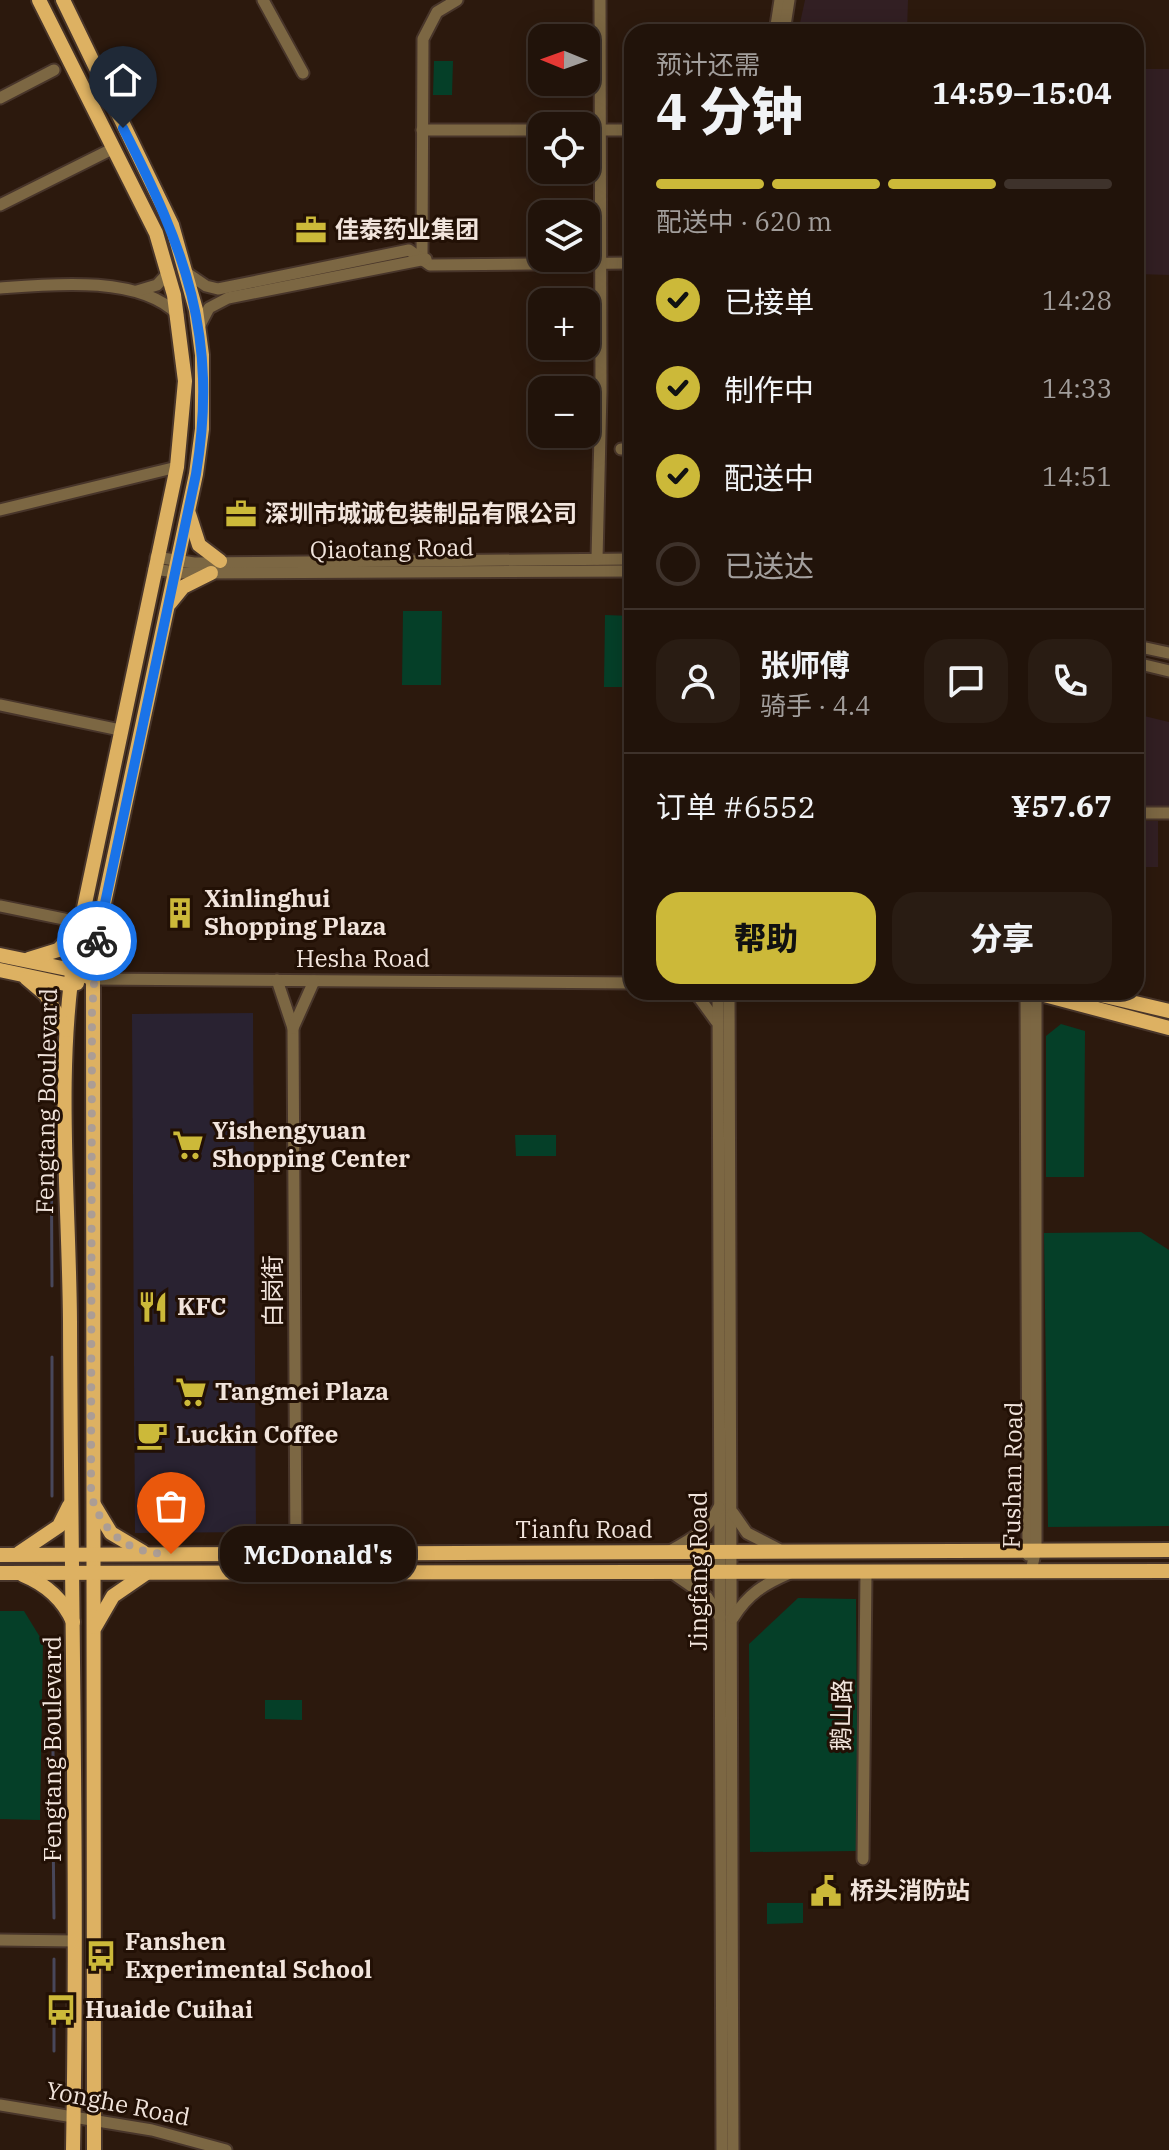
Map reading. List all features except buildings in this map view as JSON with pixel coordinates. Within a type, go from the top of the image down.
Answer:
[{"type":"main road","name":"Fengtang Boulevard","points":[[39,0],[147,211],[169,272],[178,315],[185,407],[177,467],[81,922],[66,1032],[75,1627],[73,2150]]},
{"type":"main road","name":"Fengtang Boulevard","points":[[63,0],[164,209],[187,273],[199,327],[202,429],[188,510],[97,936],[93,979],[91,1495],[94,2150]]},
{"type":"main road","points":[[60,42],[78,32]]},
{"type":"main road","points":[[166,611],[183,587],[216,567],[199,545],[188,510]]},
{"type":"main road","points":[[66,1032],[46,995],[22,967],[65,945],[81,922]]},
{"type":"main road","name":"Hesha Road","points":[[0,955],[22,967],[71,978],[93,979]]},
{"type":"main road","name":"Hesha Road","points":[[0,970],[22,967]]},
{"type":"main road","points":[[1060,1000],[1169,1028]]},
{"type":"main road","points":[[1122,1000],[1169,1011]]},
{"type":"main road","points":[[17,1555],[59,1526],[69,1508],[71,1490]]},
{"type":"main road","points":[[91,1495],[102,1523],[111,1533],[147,1554]]},
{"type":"main road","name":"Tianfu Road","points":[[0,1555],[1169,1550]]},
{"type":"main road","name":"Tianfu Road","points":[[0,1573],[1169,1571]]},
{"type":"main road","points":[[18,1573],[36,1580],[57,1597],[75,1627]]},
{"type":"main road","points":[[93,1631],[113,1596],[147,1573]]},
{"type":"street","points":[[263,0],[303,73]]},
{"type":"street","points":[[422,260],[423,39],[437,12],[457,0]]},
{"type":"street","points":[[600,0],[600,112]]},
{"type":"street","points":[[776,24],[780,0]]},
{"type":"street","points":[[785,24],[789,0]]},
{"type":"street","points":[[0,98],[54,70]]},
{"type":"street","points":[[422,130],[528,130]]},
{"type":"street","points":[[600,559],[597,505],[600,130],[624,130]]},
{"type":"street","points":[[0,205],[114,148]]},
{"type":"street","points":[[187,273],[206,286],[218,289],[409,250],[422,260]]},
{"type":"street","points":[[199,327],[209,308],[228,298],[422,260],[433,259],[446,264],[624,263]]},
{"type":"street","points":[[136,291],[157,285],[169,272]]},
{"type":"street","points":[[1,285],[55,283],[136,291],[158,298],[178,315]]},
{"type":"street","points":[[0,510],[177,467]]},
{"type":"street","name":"Qiaotang Road","points":[[216,567],[624,559]]},
{"type":"street","name":"Qiaotang Road","points":[[155,563],[176,567],[624,571]]},
{"type":"street","points":[[1144,648],[1169,653]]},
{"type":"street","points":[[1144,665],[1169,671]]},
{"type":"street","points":[[0,705],[120,730]]},
{"type":"street","points":[[1144,813],[1169,813]]},
{"type":"street","points":[[0,906],[64,919]]},
{"type":"street","name":"Hesha Road","points":[[93,979],[624,983]]},
{"type":"street","points":[[277,980],[293,1028]]},
{"type":"street","points":[[293,1028],[314,981]]},
{"type":"street","points":[[700,1000],[718,1026]]},
{"type":"street","name":"Jingfang Road","points":[[718,1000],[721,1503],[727,1551],[722,2150]]},
{"type":"street","name":"Jingfang Road","points":[[727,1551],[733,1512],[729,1000]]},
{"type":"street","name":"Fushan Road","points":[[1031,1571],[1033,1000]]},
{"type":"street","name":"白岗街","points":[[293,1028],[296,1553]]},
{"type":"street","points":[[670,1551],[699,1536],[711,1524],[721,1503]]},
{"type":"street","points":[[733,1512],[747,1533],[782,1551]]},
{"type":"street","points":[[671,1572],[707,1597],[727,1619],[759,1586],[791,1572]]},
{"type":"street","name":"鹅山路","points":[[863,1859],[866,1572]]},
{"type":"street","name":"Jingfang Road","points":[[727,1619],[733,2150]]},
{"type":"street","points":[[0,1940],[75,1941]]},
{"type":"street","name":"Yonghe Road","points":[[0,2105],[74,2115],[226,2150]]},
{"type":"shaded area","points":[[805,0],[908,0],[907,24],[800,24]]},
{"type":"shaded area","points":[[1144,69],[1169,69],[1169,275],[1144,274]]},
{"type":"shaded area","points":[[1144,716],[1169,722],[1169,807],[1144,808]]},
{"type":"shaded area","points":[[1144,821],[1158,821],[1158,867],[1144,867]]},
{"type":"shaded area","points":[[253,1013],[256,1532],[135,1533],[132,1014]]},
{"type":"green space","points":[[434,61],[453,61],[452,95],[433,95]]},
{"type":"green space","points":[[403,611],[442,611],[441,685],[402,685]]},
{"type":"green space","points":[[605,615],[624,616],[624,687],[604,687]]},
{"type":"green space","points":[[1061,1024],[1085,1031],[1084,1177],[1046,1177],[1046,1036]]},
{"type":"green space","points":[[515,1135],[556,1135],[556,1156],[516,1156]]},
{"type":"green space","points":[[1141,1232],[1169,1250],[1169,1526],[1048,1527],[1044,1233]]},
{"type":"green space","points":[[798,1598],[856,1599],[858,1851],[750,1852],[749,1644]]},
{"type":"green space","points":[[0,1611],[24,1611],[43,1642],[40,1820],[0,1819]]},
{"type":"green space","points":[[265,1700],[302,1700],[302,1720],[265,1719]]},
{"type":"green space","points":[[767,1903],[803,1903],[803,1923],[767,1924]]},
{"type":"waterway","points":[[51,1111],[52,1286]]},
{"type":"waterway","points":[[52,1357],[52,1496]]},
{"type":"waterway","points":[[53,1655],[53,1799]]},
{"type":"waterway","points":[[53,1825],[54,1918]]},
{"type":"waterway","points":[[54,1959],[54,2051]]},
{"type":"way so far","points":[[97,941],[92,1012],[91,1495],[102,1523],[121,1541],[147,1554],[171,1554]]},
{"type":"place","name":"佳泰药业集团","points":[[311,230]]},
{"type":"place","name":"深圳市城诚包装制品有限公司","points":[[241,514]]},
{"type":"place","name":"Xinlinghui Shopping Plaza","points":[[180,913]]},
{"type":"place","name":"Yishengyuan Shopping Center","points":[[188,1145]]},
{"type":"place","name":"KFC","points":[[153,1307]]},
{"type":"place","name":"Tangmei Plaza","points":[[191,1392]]},
{"type":"place","name":"Luckin Coffee","points":[[152,1435]]},
{"type":"place","name":"McDonald's","points":[[171,1554]]},
{"type":"place","name":"桥头消防站","points":[[826,1891]]},
{"type":"place","name":"Fanshen Experimental School","points":[[101,1956]]},
{"type":"place","name":"Huaide Cuihai","points":[[61,2010]]},
{"type":"route","points":[[97,941],[196,474],[203,404],[199,327],[187,273],[164,209],[123,128]]}]
